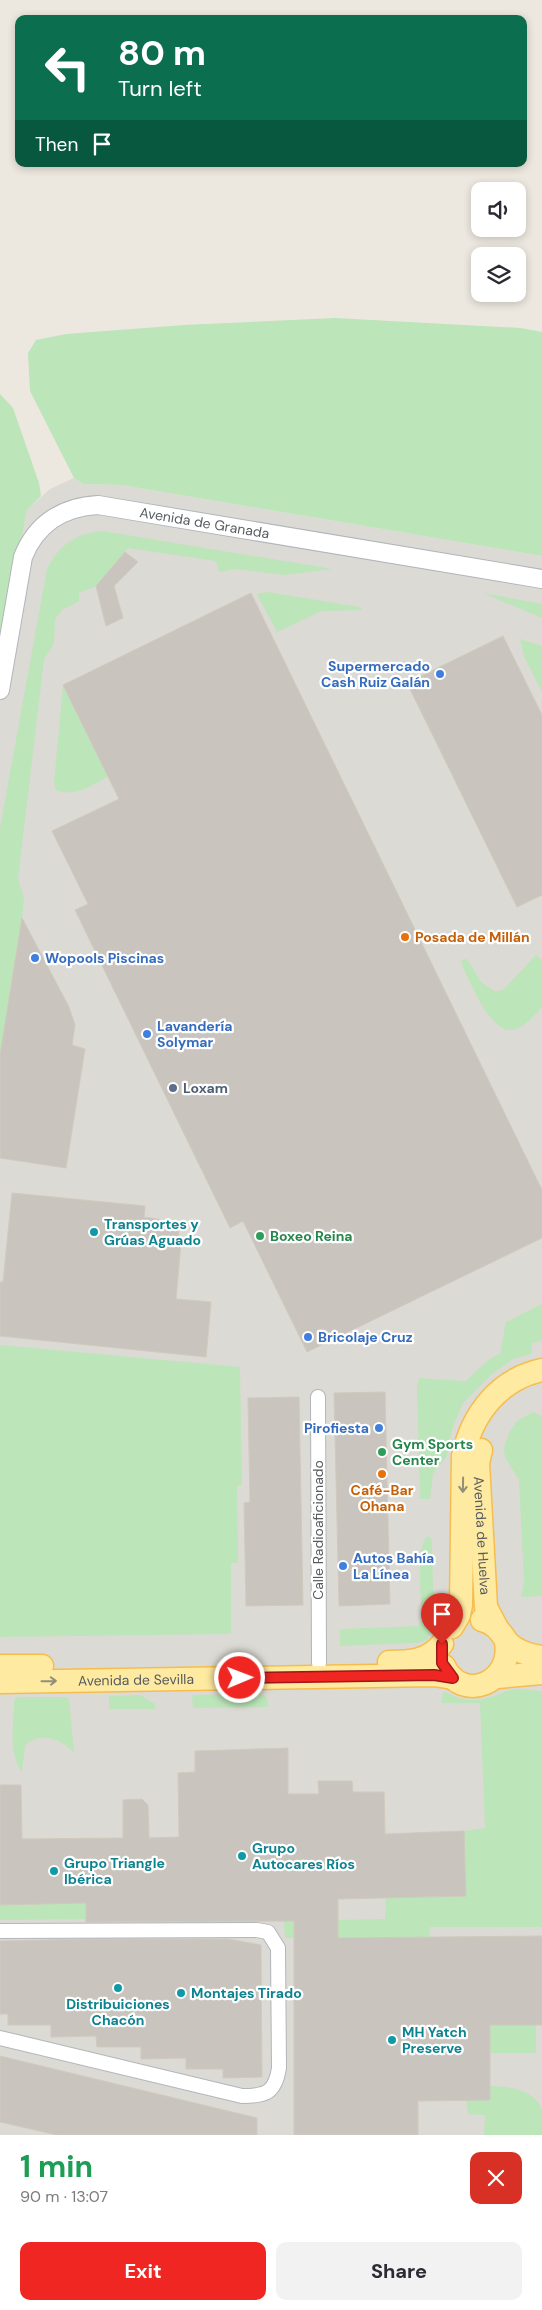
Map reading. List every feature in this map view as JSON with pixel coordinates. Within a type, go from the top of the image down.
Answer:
[{"type":"main road","name":"Avenida de Huelva","points":[[447,1636],[459,1615],[461,1605],[464,1456],[468,1437],[477,1417],[499,1391],[526,1374],[542,1370]]},
{"type":"main road","name":"Avenida de Huelva","points":[[501,1634],[486,1606],[478,1463],[484,1435],[498,1411],[520,1393],[542,1384]]},
{"type":"main road","points":[[542,1657],[520,1650],[501,1634],[478,1619],[460,1622],[447,1636],[442,1663],[453,1678],[471,1686],[489,1682],[497,1677],[542,1673]]},
{"type":"main road","points":[[497,1677],[507,1660],[501,1634]]},
{"type":"main road","name":"Avenida de Sevilla","points":[[0,1666],[408,1662],[425,1658],[436,1651],[447,1636]]},
{"type":"main road","name":"Avenida de Sevilla","points":[[0,1682],[434,1675],[453,1678]]},
{"type":"street","name":"Avenida de Granada","points":[[0,690],[23,557],[27,547],[34,536],[51,518],[73,508],[98,506],[542,579]]},
{"type":"street","name":"Calle Radioaficionado","points":[[318,1397],[318,1663]]},
{"type":"street","points":[[0,1930],[257,1930],[268,1932],[278,1948],[279,2068],[274,2086],[267,2092],[257,2096],[242,2096],[0,2038]]},
{"type":"shaded area","points":[[74,478],[83,484],[122,485],[542,556],[542,2135],[0,2135],[0,650],[27,510],[50,489]]},
{"type":"green space","points":[[335,318],[521,328],[542,332],[542,556],[122,485],[83,484],[74,478],[30,391],[28,353],[36,340],[66,334],[184,325]]},
{"type":"green space","points":[[0,394],[13,408],[39,483],[41,496],[27,510],[0,650]]},
{"type":"green space","points":[[103,531],[332,569],[284,575],[236,569],[219,572],[216,561],[128,548],[96,586],[79,593],[79,601],[62,610],[55,619],[54,643],[44,660],[18,879],[24,898],[22,918],[0,1055],[0,828],[47,569],[57,553],[69,542],[85,534]]},
{"type":"green space","points":[[268,592],[360,607],[362,610],[322,611],[277,632],[257,594]]},
{"type":"green space","points":[[483,593],[542,604],[542,618]]},
{"type":"green space","points":[[520,639],[542,646],[542,692],[524,656]]},
{"type":"green space","points":[[63,685],[108,776],[83,789],[70,792],[56,790],[54,782]]},
{"type":"green space","points":[[536,955],[542,960],[542,1007],[520,1027],[511,1030],[503,1028],[496,1023],[482,1005],[461,960],[467,959],[482,983],[496,992],[504,989]]},
{"type":"green space","points":[[542,1304],[542,1341],[532,1343],[531,1354],[513,1359],[492,1374],[463,1403],[452,1429],[447,1456],[433,1473],[430,1499],[420,1499],[417,1388],[419,1378],[466,1381],[488,1360],[500,1354],[506,1322]]},
{"type":"green space","points":[[0,1345],[240,1367],[242,1485],[237,1485],[238,1563],[231,1563],[231,1634],[0,1637]]},
{"type":"green space","points":[[533,1412],[542,1416],[542,1596],[521,1597],[524,1581],[519,1480],[505,1457],[504,1448],[509,1433],[517,1421]]},
{"type":"green space","points":[[427,1536],[432,1539],[433,1590],[441,1613],[427,1640],[417,1643],[340,1646],[340,1629],[419,1626],[422,1619],[420,1563],[423,1543]]},
{"type":"green space","points":[[511,1690],[542,1691],[542,1927],[430,1927],[429,1937],[285,1938],[284,1921],[385,1919],[386,1898],[466,1896],[464,1831],[485,1828],[480,1703],[441,1703],[444,1691],[460,1698],[476,1700]]},
{"type":"green space","points":[[261,1694],[267,1698],[268,1707],[193,1708],[192,1695]]},
{"type":"green space","points":[[140,1695],[155,1704],[155,1709],[109,1709],[109,1696]]},
{"type":"green space","points":[[18,1697],[66,1697],[69,1699],[74,1753],[64,1744],[51,1738],[38,1738],[25,1745],[22,1772],[13,1749],[14,1700]]},
{"type":"green space","points":[[86,1903],[86,1919],[0,1920],[0,1905]]},
{"type":"green space","points":[[490,2025],[536,2025],[536,2053],[490,2053]]},
{"type":"green space","points":[[490,2086],[520,2090],[534,2098],[542,2110],[542,2135],[484,2135],[485,2115],[468,2114],[466,2100],[490,2100]]},
{"type":"building","points":[[125,552],[138,562],[114,586],[123,618],[106,626],[96,586]]},
{"type":"building","points":[[251,593],[542,1190],[542,1238],[307,1352],[243,1221],[230,1228],[75,910],[88,904],[52,831],[119,799],[63,685]]},
{"type":"building","points":[[503,636],[542,715],[542,895],[517,907],[407,683]]},
{"type":"building","points":[[22,918],[69,1007],[75,1025],[72,1045],[85,1049],[66,1168],[0,1158],[0,1055]]},
{"type":"building","points":[[12,1193],[145,1206],[144,1217],[176,1222],[181,1243],[176,1299],[211,1302],[206,1357],[0,1336],[0,1282],[3,1282]]},
{"type":"building","points":[[385,1392],[390,1604],[339,1606],[334,1393]]},
{"type":"building","points":[[299,1397],[303,1605],[246,1606],[244,1503],[250,1502],[248,1398]]},
{"type":"building","points":[[288,1748],[288,1794],[319,1794],[318,1781],[352,1781],[353,1792],[384,1792],[385,1834],[464,1831],[466,1896],[338,1899],[338,1938],[542,1936],[542,2025],[490,2025],[490,2100],[418,2101],[418,2135],[294,2135],[294,1921],[86,1922],[86,1903],[0,1905],[0,1785],[21,1785],[22,1839],[123,1838],[123,1800],[142,1799],[148,1805],[149,1838],[179,1837],[178,1773],[195,1772],[195,1751]]},
{"type":"building","points":[[228,1939],[261,1945],[262,2077],[223,2078],[223,2069],[186,2069],[186,2058],[141,2059],[141,2047],[97,2047],[96,2036],[51,2037],[51,2025],[8,2025],[8,2014],[0,2014],[0,1941]]},
{"type":"building","points":[[0,2056],[257,2118],[257,2135],[57,2135],[0,2122]]},
{"type":"place","name":"Supermercado Cash Ruiz Galán","points":[[440,674]]},
{"type":"place","name":"Posada de Millán","points":[[405,937]]},
{"type":"place","name":"Wopools Piscinas","points":[[35,958]]},
{"type":"place","name":"Lavandería Solymar","points":[[147,1034]]},
{"type":"place","name":"Loxam","points":[[173,1088]]},
{"type":"place","name":"Transportes y Grúas Aguado","points":[[94,1232]]},
{"type":"place","name":"Boxeo Reina","points":[[260,1236]]},
{"type":"place","name":"Bricolaje Cruz","points":[[308,1337]]},
{"type":"place","name":"Pirofiesta","points":[[379,1428]]},
{"type":"place","name":"Gym Sports Center","points":[[382,1452]]},
{"type":"place","name":"Café-Bar Ohana","points":[[382,1474]]},
{"type":"place","name":"Autos Bahía La Línea","points":[[343,1566]]},
{"type":"place","name":"Grupo Autocares Ríos","points":[[242,1856]]},
{"type":"place","name":"Grupo Triangle Ibérica","points":[[54,1871]]},
{"type":"place","name":"Distribuiciones Chacón","points":[[118,1988]]},
{"type":"place","name":"Montajes Tirado","points":[[181,1993]]},
{"type":"place","name":"MH Yatch Preserve","points":[[392,2040]]},
{"type":"route","points":[[240,1678],[434,1675],[453,1678],[446,1671],[442,1663],[442,1644]]}]
